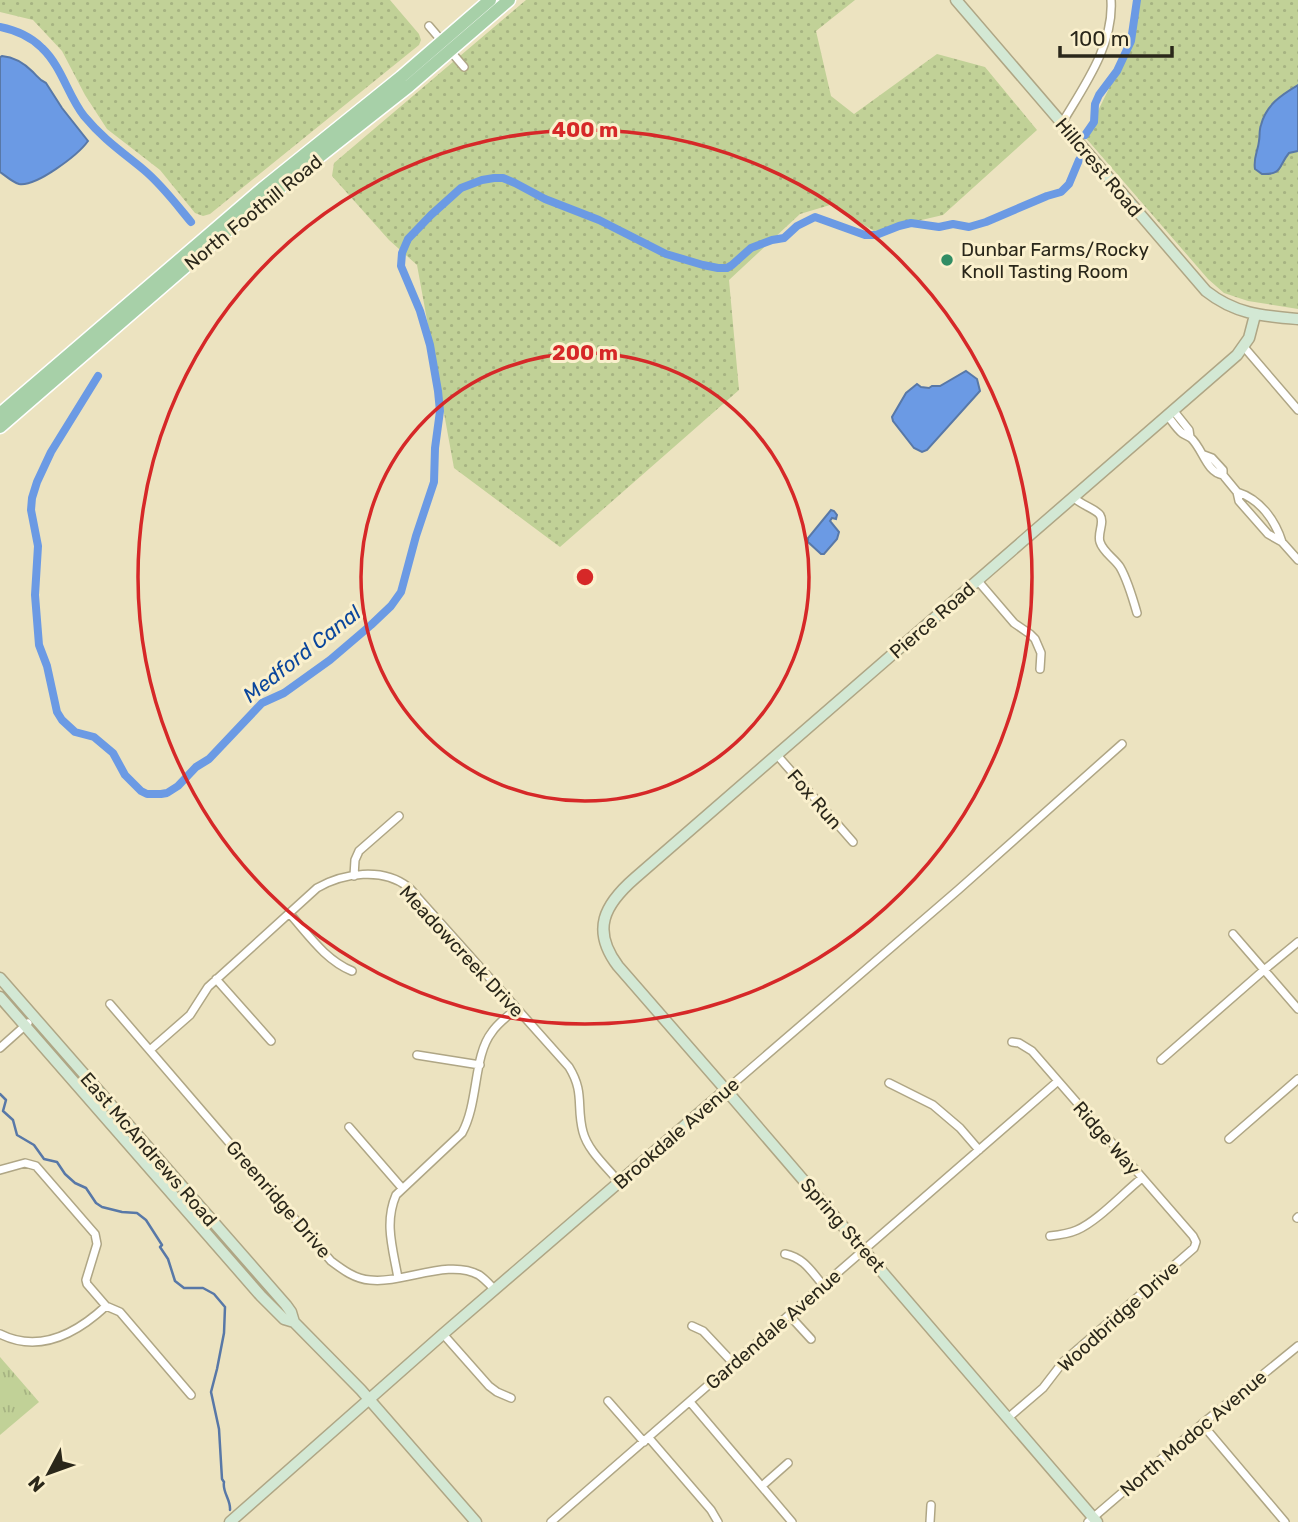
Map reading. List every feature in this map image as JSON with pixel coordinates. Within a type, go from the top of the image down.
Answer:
[{"type":"main road","name":"North Foothill Road","points":[[0,427],[250,212],[408,86],[490,0]]},
{"type":"main road","name":"North Foothill Road","points":[[0,414],[240,207],[509,0]]},
{"type":"street","name":"Hillcrest Road","points":[[956,0],[1199,284],[1226,304],[1255,315],[1298,319]]},
{"type":"street","points":[[1062,123],[1084,87],[1105,43],[1110,23],[1111,0]]},
{"type":"street","points":[[429,26],[464,67]]},
{"type":"street","name":"Pierce Road","points":[[604,923],[606,913],[618,894],[1226,365],[1244,347],[1253,328],[1255,315]]},
{"type":"street","points":[[1244,347],[1298,410]]},
{"type":"street","points":[[1170,413],[1189,430],[1190,437],[1204,455],[1212,458],[1223,470],[1223,475],[1237,492],[1239,501],[1268,534],[1282,542],[1298,560]]},
{"type":"street","points":[[1237,492],[1250,496],[1270,516],[1282,542]]},
{"type":"street","points":[[1073,497],[1078,503],[1099,514],[1102,519],[1099,541],[1126,578],[1137,613]]},
{"type":"street","points":[[978,581],[1014,623],[1035,639],[1041,653],[1040,669]]},
{"type":"street","name":"Brookdale Avenue","points":[[230,1522],[443,1334],[958,890],[1122,744]]},
{"type":"street","name":"Fox Run","points":[[777,755],[853,842]]},
{"type":"street","points":[[354,876],[355,860],[359,851],[399,816]]},
{"type":"street","name":"Meadowcreek Drive","points":[[150,1050],[190,1015],[216,979],[317,888],[354,876],[384,876],[408,887],[569,1067],[578,1086],[580,1121],[585,1140],[619,1182]]},
{"type":"street","points":[[289,913],[327,956],[352,971]]},
{"type":"street","name":"Spring Street","points":[[604,923],[604,940],[612,958],[1093,1520]]},
{"type":"street","points":[[1233,934],[1298,1009]]},
{"type":"street","points":[[1161,1060],[1298,942]]},
{"type":"street","name":"East McAndrews Road","points":[[0,978],[286,1305],[294,1322],[370,1399],[476,1522]]},
{"type":"street","points":[[216,979],[271,1041]]},
{"type":"street","name":"East McAndrews Road","points":[[0,997],[261,1296],[284,1319],[294,1322]]},
{"type":"street","name":"Greenridge Drive","points":[[110,1004],[331,1261],[354,1276],[382,1281],[457,1269],[478,1275],[495,1290]]},
{"type":"street","points":[[398,1278],[389,1219],[391,1205],[402,1188],[462,1133],[472,1107],[486,1042],[491,1032],[516,1009]]},
{"type":"street","points":[[0,1048],[35,1017]]},
{"type":"street","name":"Ridge Way","points":[[1013,1042],[1032,1051],[1196,1242]]},
{"type":"street","points":[[417,1055],[480,1065]]},
{"type":"street","points":[[1230,1139],[1298,1079]]},
{"type":"street","name":"Gardendale Avenue","points":[[551,1522],[1058,1081]]},
{"type":"street","points":[[889,1083],[933,1105],[960,1128],[979,1150]]},
{"type":"street","points":[[349,1127],[402,1188]]},
{"type":"street","points":[[0,1170],[25,1163],[36,1166],[95,1234],[97,1244],[87,1284],[106,1306],[120,1312],[191,1395]]},
{"type":"street","points":[[1050,1236],[1078,1230],[1142,1178]]},
{"type":"street","name":"Woodbridge Drive","points":[[1008,1418],[1043,1388],[1063,1362],[1194,1248],[1196,1242]]},
{"type":"street","points":[[785,1254],[802,1261],[823,1285]]},
{"type":"street","points":[[0,1334],[16,1340],[52,1340],[78,1329],[106,1306]]},
{"type":"street","points":[[789,1315],[811,1339]]},
{"type":"street","points":[[692,1326],[704,1331],[734,1364]]},
{"type":"street","points":[[443,1334],[489,1386],[511,1398]]},
{"type":"street","name":"North Modoc Avenue","points":[[1093,1520],[1202,1424],[1298,1346]]},
{"type":"street","points":[[608,1401],[711,1510],[718,1522]]},
{"type":"street","points":[[690,1402],[792,1522]]},
{"type":"street","points":[[1202,1424],[1285,1522]]},
{"type":"street","points":[[762,1486],[788,1463]]},
{"type":"street","points":[[930,1522],[932,1505]]},
{"type":"green space","points":[[0,0],[390,0],[421,40],[419,45],[210,214],[203,216],[195,213],[160,170],[107,129],[62,51],[33,20],[0,12]]},
{"type":"green space","points":[[526,0],[855,0],[816,31],[831,96],[854,114],[937,54],[985,67],[1037,130],[943,215],[874,231],[830,205],[800,214],[729,280],[739,390],[560,547],[454,468],[417,265],[389,240],[332,176],[334,163]]},
{"type":"green space","points":[[1138,0],[1298,0],[1298,309],[1248,301],[1224,293],[1208,279],[1085,137],[1132,42]]},
{"type":"green space","points":[[0,1357],[39,1402],[0,1435]]},
{"type":"water","points":[[2,56],[23,64],[46,83],[88,141],[56,169],[26,184],[16,183],[0,172]]},
{"type":"water","points":[[1298,85],[1298,151],[1289,153],[1274,173],[1262,174],[1255,169],[1255,161],[1263,118],[1275,101]]},
{"type":"water","points":[[966,371],[977,379],[980,391],[927,450],[922,452],[914,448],[892,417],[906,393],[917,384],[929,388],[940,386]]},
{"type":"water","points":[[831,510],[837,515],[836,519],[832,518],[830,521],[839,532],[837,539],[821,554],[808,542],[808,538]]},
{"type":"waterway","name":"Medford Canal","points":[[1085,135],[1094,122],[1095,104],[1099,95],[1117,71],[1131,41],[1137,0]]},
{"type":"waterway","name":"Medford Canal","points":[[0,27],[22,34],[42,48],[55,64],[84,116],[106,139],[157,182],[191,222]]},
{"type":"waterway","name":"Medford Canal","points":[[98,376],[51,452],[32,498],[31,510],[38,546],[35,595],[39,645],[47,666],[57,712],[62,720],[75,732],[94,737],[113,753],[125,775],[141,791],[161,794],[178,786],[196,767],[209,759],[262,703],[284,693],[330,660],[391,606],[401,592],[434,482],[440,411],[430,345],[420,311],[401,266],[402,253],[408,239],[461,188],[482,180],[503,178],[545,199],[599,220],[666,254],[703,265],[727,268],[751,248],[784,238],[797,226],[815,217],[865,235],[876,235],[911,223],[969,227],[986,222],[1061,192],[1069,184],[1079,160]]},
{"type":"waterway","points":[[0,1094],[6,1100],[3,1111],[13,1120],[17,1135],[34,1145],[44,1159],[57,1162],[65,1174],[86,1188],[102,1207],[137,1213],[146,1220],[162,1245],[160,1247],[168,1259],[175,1281],[184,1288],[203,1288],[214,1294],[225,1307],[224,1333],[211,1392],[219,1429],[222,1479],[230,1510]]},
{"type":"place","name":"Dunbar Farms/Rocky Knoll Tasting Room","points":[[947,260]]}]
